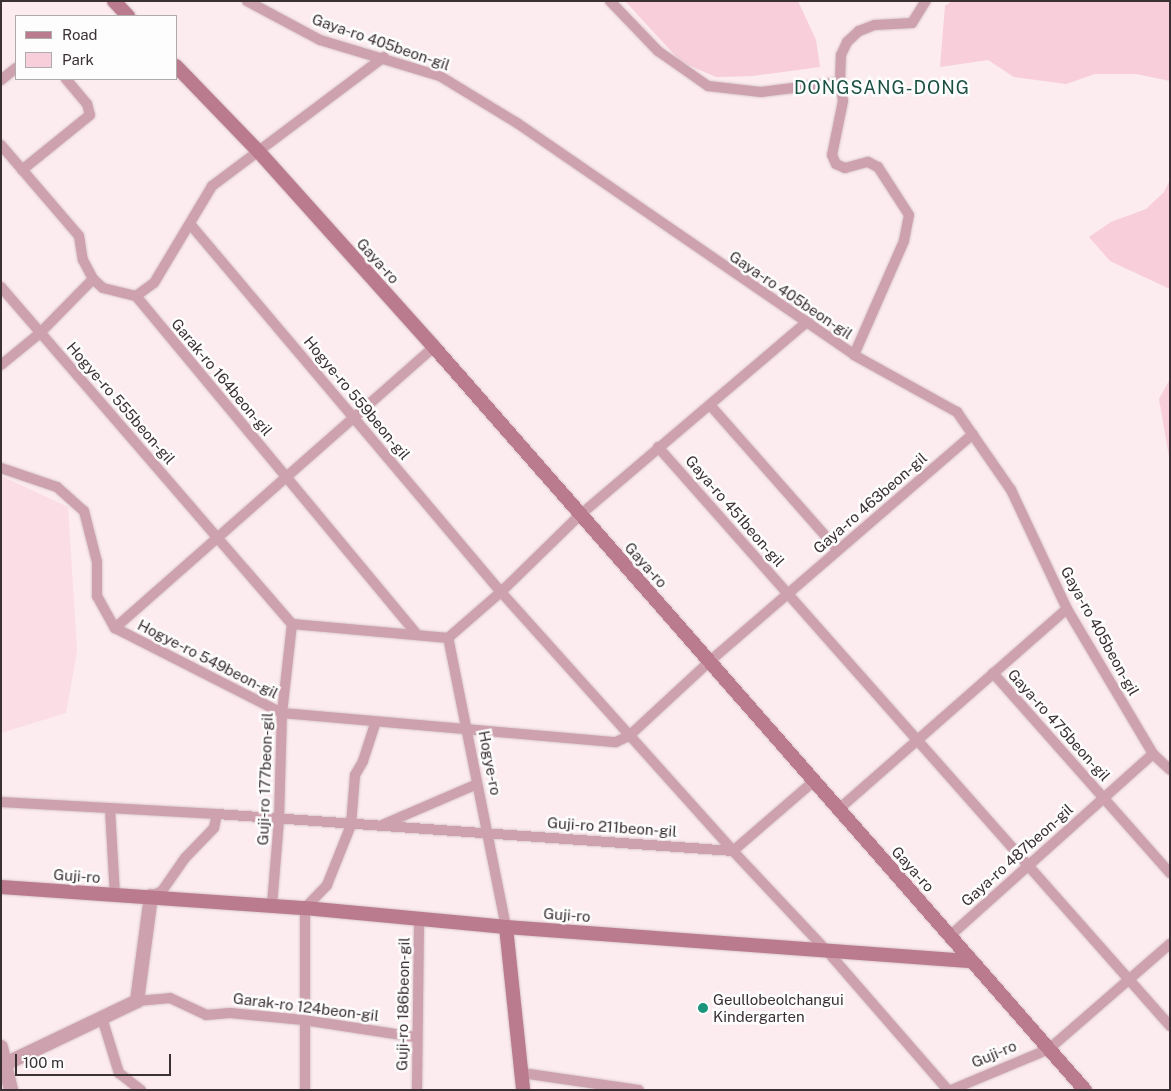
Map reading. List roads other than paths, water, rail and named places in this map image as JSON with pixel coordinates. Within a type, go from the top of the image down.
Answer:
[{"type":"main road","points":[[114,1],[127,15]]},
{"type":"main road","name":"Gaya-ro","points":[[178,68],[259,152],[434,347],[1085,1090]]},
{"type":"main road","name":"Guji-ro","points":[[1,887],[272,905],[506,927],[972,961]]},
{"type":"main road","name":"Hogye-ro","points":[[506,927],[523,1090]]},
{"type":"street","name":"Gaya-ro 405beon-gil","points":[[247,1],[320,40],[384,57],[440,76],[517,122],[725,269],[808,321],[854,355],[957,412],[1011,490],[1067,609],[1153,754],[1170,770]]},
{"type":"street","points":[[610,1],[658,51],[708,86],[761,92],[840,82]]},
{"type":"street","points":[[854,355],[904,241],[909,215],[878,167],[868,162],[845,168],[836,164],[832,155],[843,101],[840,82],[841,55],[848,42],[860,31],[875,25],[912,23],[926,1]]},
{"type":"street","points":[[1,146],[79,236],[83,260],[93,279],[103,288],[136,296],[154,283],[212,186],[384,57]]},
{"type":"street","points":[[1,80],[15,69]]},
{"type":"street","points":[[22,170],[90,115],[88,104],[67,80]]},
{"type":"street","name":"Hogye-ro 559beon-gil","points":[[190,224],[502,592]]},
{"type":"street","points":[[1,365],[40,333],[93,279]]},
{"type":"street","name":"Hogye-ro 555beon-gil","points":[[1,288],[292,624]]},
{"type":"street","name":"Garak-ro 164beon-gil","points":[[136,296],[285,477]]},
{"type":"street","points":[[292,624],[448,638],[502,592],[580,515],[808,321]]},
{"type":"street","points":[[218,538],[434,347]]},
{"type":"street","points":[[710,405],[838,550]]},
{"type":"street","name":"Gaya-ro 463beon-gil","points":[[710,661],[789,595],[838,550],[973,434]]},
{"type":"street","name":"Gaya-ro 451beon-gil","points":[[658,447],[789,595]]},
{"type":"street","name":"Hogye-ro 549beon-gil","points":[[1,468],[57,486],[84,510],[97,562],[97,596],[115,628],[282,714],[468,731]]},
{"type":"street","points":[[285,477],[417,635]]},
{"type":"street","name":"Hogye-ro 549beon-gil","points":[[115,628],[218,538]]},
{"type":"street","name":"Guji-ro 211beon-gil","points":[[502,592],[733,851],[827,950]]},
{"type":"street","points":[[789,595],[1170,1026]]},
{"type":"street","name":"Gaya-ro 475beon-gil","points":[[839,809],[918,742],[993,673],[1067,609]]},
{"type":"street","name":"Guji-ro 177beon-gil","points":[[272,905],[279,819],[282,714],[292,624]]},
{"type":"street","name":"Hogye-ro","points":[[448,638],[506,927]]},
{"type":"street","points":[[468,731],[616,742],[630,736],[710,661]]},
{"type":"street","name":"Gaya-ro 475beon-gil","points":[[993,673],[1103,797]]},
{"type":"street","points":[[305,1090],[305,908],[327,886],[351,825],[355,775],[363,762],[375,724]]},
{"type":"street","name":"Gaya-ro 487beon-gil","points":[[951,935],[1153,754]]},
{"type":"street","points":[[733,851],[814,781]]},
{"type":"street","points":[[378,827],[477,784]]},
{"type":"street","points":[[1103,797],[1170,874]]},
{"type":"street","name":"Guji-ro 211beon-gil","points":[[1,802],[217,814],[733,851]]},
{"type":"street","points":[[110,809],[115,895]]},
{"type":"street","points":[[137,1001],[151,896],[162,891],[185,858],[214,828],[217,814]]},
{"type":"street","name":"Guji-ro 186beon-gil","points":[[417,1090],[416,1037],[420,919]]},
{"type":"street","name":"Guji-ro","points":[[827,950],[949,1090],[1049,1049],[1170,944]]},
{"type":"street","name":"Garak-ro 124beon-gil","points":[[4,1065],[137,1001],[170,998],[206,1015],[230,1013],[304,1020],[416,1037]]},
{"type":"street","points":[[102,1018],[119,1073],[142,1090]]},
{"type":"street","points":[[1,1047],[11,1090]]},
{"type":"street","points":[[522,1073],[639,1088]]},
{"type":"place","name":"Geullobeolchangui Kindergarten","points":[[703,1008]]},
{"type":"district","name":"DONGSANG-DONG","points":[[882,88]]}]
